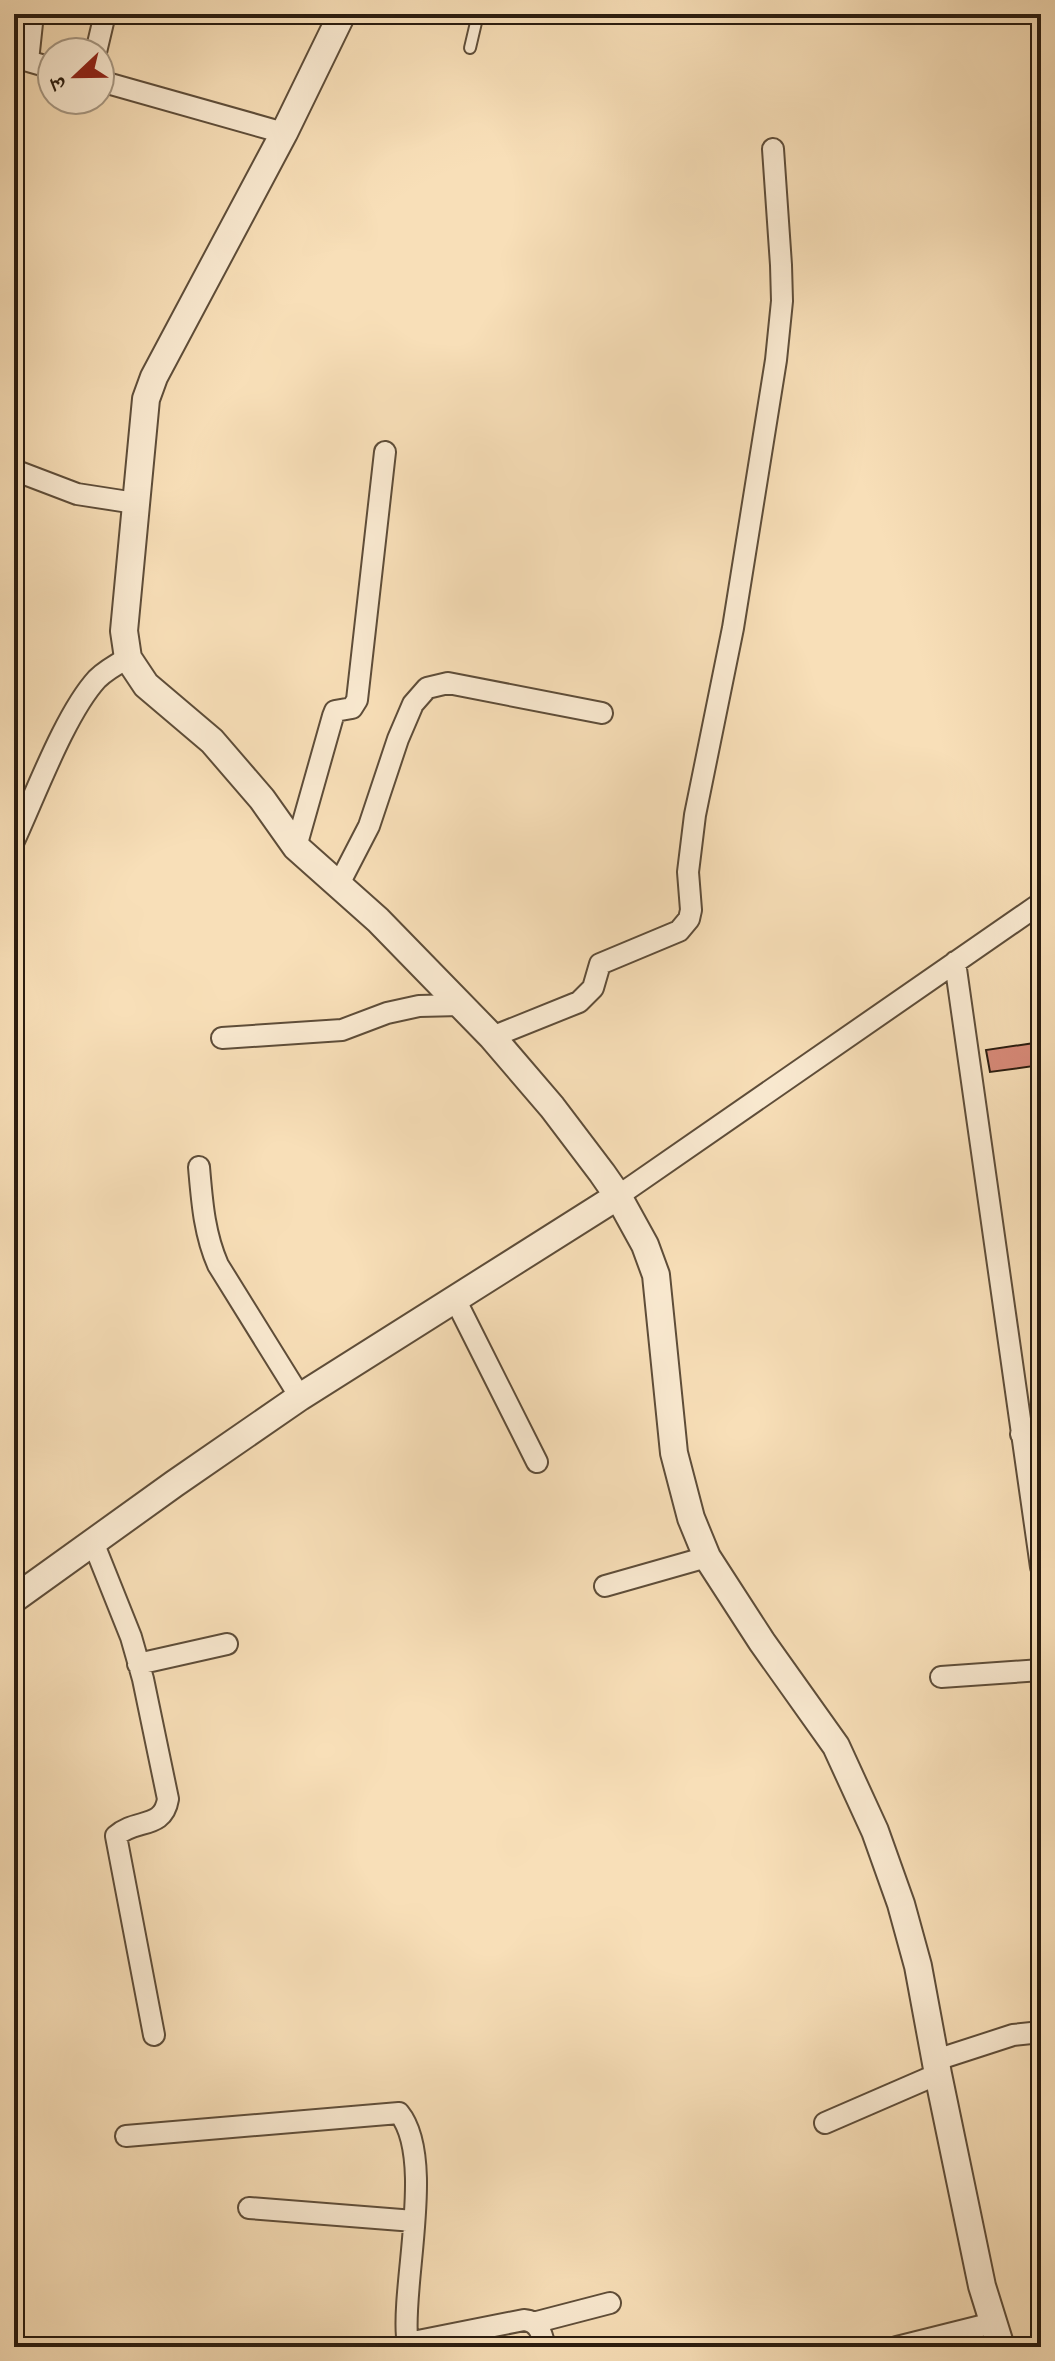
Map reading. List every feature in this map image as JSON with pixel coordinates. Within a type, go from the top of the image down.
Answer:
[{"type":"street","points":[[21,59],[33,14]]},
{"type":"street","points":[[100,36],[105,14]]},
{"type":"street","points":[[342,14],[284,133],[154,377],[143,416],[124,631],[128,658],[146,685],[212,741],[237,767],[296,847],[378,920],[492,1037],[552,1107],[618,1196],[645,1245],[656,1275],[674,1453],[691,1518],[707,1557],[762,1642],[813,1711],[848,1769],[879,1844],[909,1930],[982,2286],[997,2335],[897,2347]]},
{"type":"street","points":[[116,86],[284,133]]},
{"type":"street","points":[[492,1037],[579,1002],[593,988],[600,964],[679,931],[689,919],[688,872],[695,815],[733,628],[776,360],[782,301],[773,149]]},
{"type":"street","points":[[296,847],[335,711],[352,708],[357,700],[385,452]]},
{"type":"street","points":[[14,470],[77,494],[135,503]]},
{"type":"street","points":[[14,841],[62,737],[90,688],[99,677],[128,658]]},
{"type":"street","points":[[339,884],[369,826],[413,704],[427,688],[448,683],[602,713]]},
{"type":"street","points":[[14,1599],[300,1397],[618,1196],[1041,903]]},
{"type":"street","points":[[955,962],[1031,1433],[1041,1567]]},
{"type":"street","points":[[222,1038],[342,1030],[408,1009],[460,1005]]},
{"type":"street","points":[[199,1167],[209,1246],[300,1397]]},
{"type":"street","points":[[455,1299],[537,1462]]},
{"type":"street","points":[[93,1542],[131,1637],[168,1799],[166,1812],[160,1818],[123,1830],[116,1836],[154,2035]]},
{"type":"street","points":[[605,1586],[707,1557]]},
{"type":"street","points":[[138,1664],[227,1644]]},
{"type":"street","points":[[941,1677],[1041,1670]]},
{"type":"street","points":[[825,2123],[937,2067],[1013,2035],[1041,2032]]},
{"type":"street","points":[[126,2136],[399,2113],[410,2134],[414,2159],[414,2221],[407,2333],[411,2341],[524,2320],[538,2326],[545,2347]]},
{"type":"street","points":[[249,2208],[414,2221]]},
{"type":"street","points":[[533,2323],[610,2303]]},
{"type":"lane","points":[[470,48],[478,14]]},
{"type":"building","points":[[1041,1042],[1041,1065],[990,1072],[986,1050]]}]
